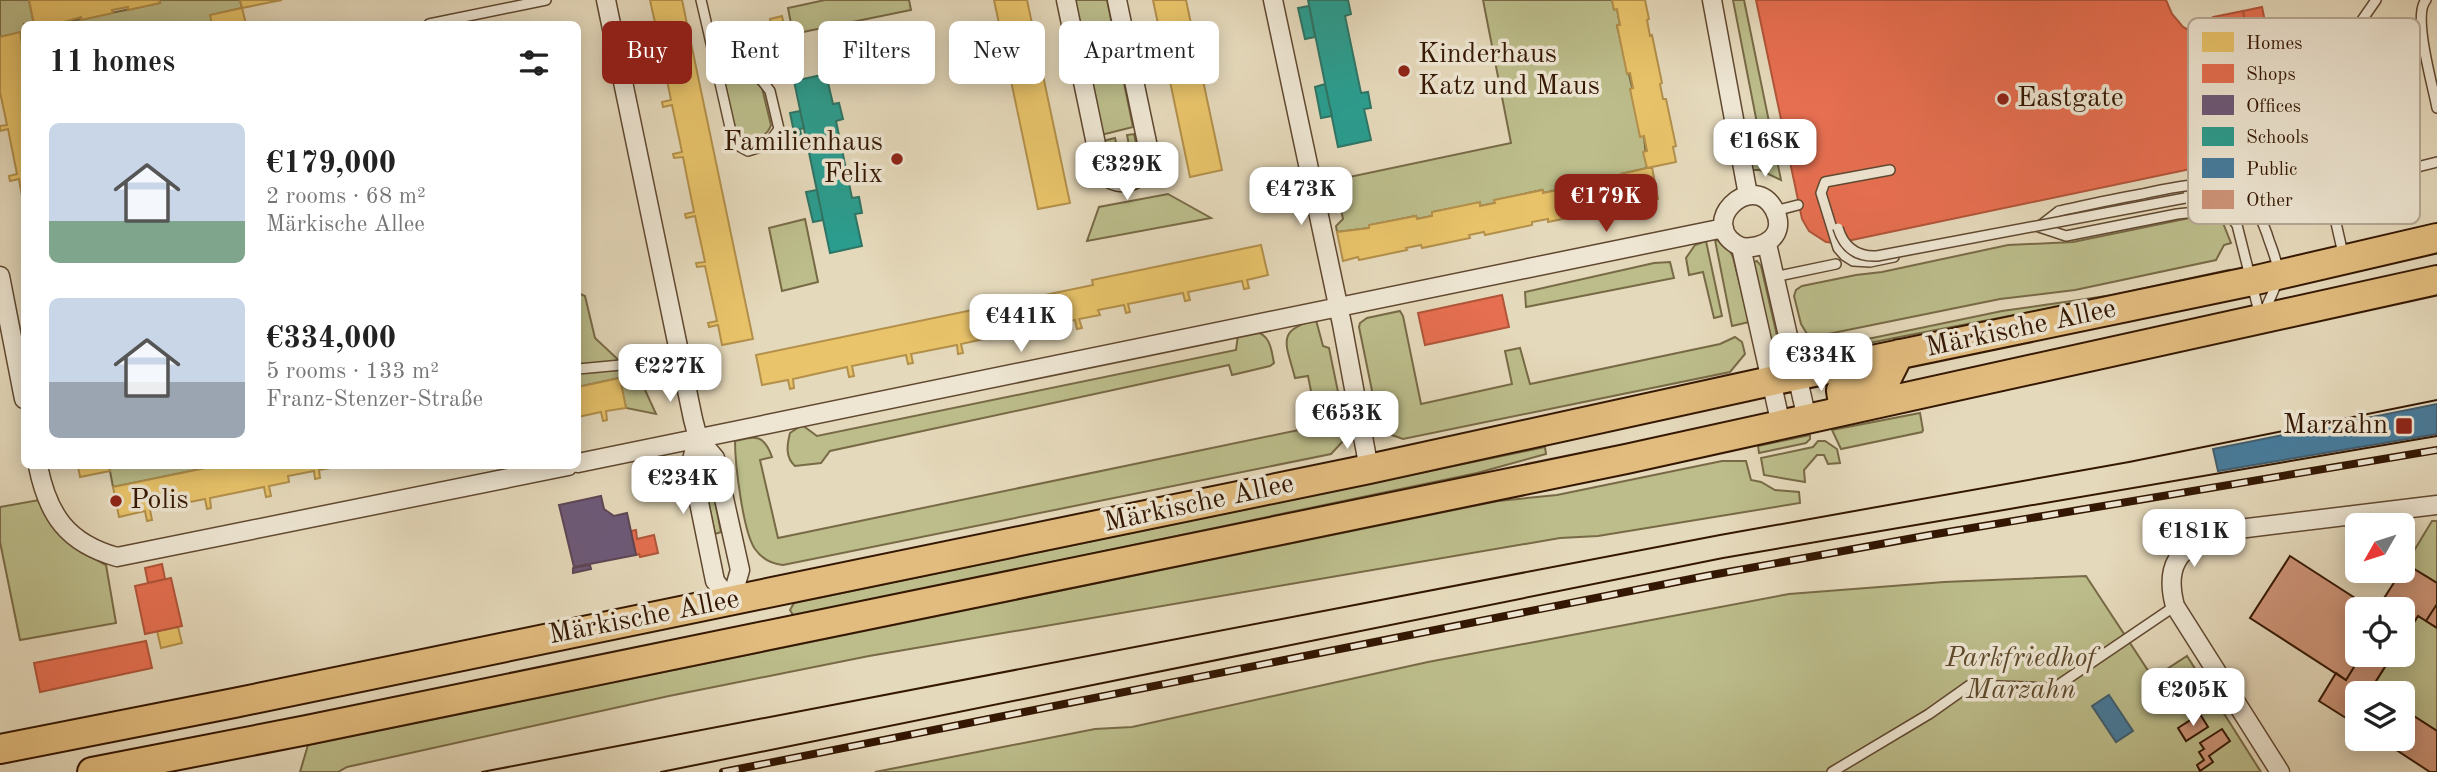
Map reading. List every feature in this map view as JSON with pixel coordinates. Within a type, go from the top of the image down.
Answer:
[{"type":"main road","name":"Märkische Allee","points":[[0,749],[1369,469],[2265,278],[2437,238]]},
{"type":"main road","name":"Märkische Allee","points":[[92,772],[307,730],[1794,422],[2437,280]]},
{"type":"main road","points":[[1844,411],[1841,391],[1847,387],[1887,378],[1899,354]]},
{"type":"main road","points":[[732,601],[741,640]]},
{"type":"street","points":[[606,0],[698,438],[691,463],[715,581],[732,601]]},
{"type":"street","points":[[1066,0],[1102,173],[1113,181],[1127,183],[1144,172],[1148,166],[1149,152],[1117,0]]},
{"type":"street","points":[[1273,0],[1369,469]]},
{"type":"street","points":[[1712,0],[1748,195]]},
{"type":"street","points":[[1748,195],[1764,199],[1775,211],[1777,229],[1767,244],[1755,249],[1741,247],[1728,238],[1724,219],[1732,203],[1748,195]]},
{"type":"street","points":[[581,463],[1724,228]]},
{"type":"street","points":[[1767,244],[1774,277],[1784,379],[1794,422]]},
{"type":"street","points":[[1741,247],[1784,379],[1794,422]]},
{"type":"street","points":[[0,276],[21,384]]},
{"type":"street","points":[[698,438],[715,458],[740,570],[732,601]]},
{"type":"street","points":[[39,469],[45,492],[67,532],[97,552],[117,557],[553,469]]},
{"type":"street","points":[[2280,772],[2175,606],[2171,578],[2178,558],[2190,543],[2214,532],[2437,505]]},
{"type":"lane","points":[[444,21],[546,0]]},
{"type":"lane","points":[[701,0],[707,21]]},
{"type":"lane","points":[[2363,18],[2376,0]]},
{"type":"lane","points":[[2426,0],[2421,5],[2420,21],[2437,108]]},
{"type":"lane","points":[[709,30],[753,69],[770,91],[779,129],[767,145],[748,151],[737,145],[732,136],[709,30]]},
{"type":"lane","points":[[2420,166],[2437,162]]},
{"type":"lane","points":[[1890,170],[1825,182],[1822,185],[1821,193],[1838,248],[1853,261],[1870,262],[2039,227],[2059,211],[2188,184]]},
{"type":"lane","points":[[1838,228],[1846,246],[1864,257],[1878,256],[2188,198]]},
{"type":"lane","points":[[1775,211],[1798,205]]},
{"type":"lane","points":[[2039,227],[2066,236],[2188,213]]},
{"type":"lane","points":[[2236,224],[2265,278],[2261,319]]},
{"type":"lane","points":[[2259,224],[2265,278],[2261,319]]},
{"type":"lane","points":[[2336,224],[2344,259]]},
{"type":"lane","points":[[1774,277],[1836,264]]},
{"type":"lane","points":[[581,369],[621,365],[639,368]]},
{"type":"lane","points":[[1832,772],[1929,714],[1970,685],[2054,688],[2175,606]]},
{"type":"green space","points":[[0,0],[29,0],[33,21],[21,21],[21,43],[19,33],[0,37]]},
{"type":"green space","points":[[159,0],[240,0],[242,8],[211,15],[212,21],[72,21],[160,3]]},
{"type":"green space","points":[[825,0],[909,0],[911,10],[857,21],[818,21],[818,29],[804,32],[804,21],[790,21],[788,8]]},
{"type":"green space","points":[[1073,0],[1107,0],[1111,21],[1077,21]]},
{"type":"green space","points":[[1483,0],[1612,0],[1614,9],[1617,9],[1620,25],[1617,26],[1644,136],[1647,168],[1621,174],[1621,177],[1606,180],[1605,177],[1558,187],[1558,190],[1543,193],[1542,190],[1495,200],[1495,203],[1480,206],[1480,203],[1432,212],[1432,216],[1417,219],[1416,216],[1370,225],[1369,228],[1337,232],[1336,226],[1343,219],[1335,180],[1511,143]]},
{"type":"green space","points":[[1733,0],[1744,0],[1781,180],[1760,170],[1752,170],[1750,157],[1763,154]]},
{"type":"green space","points":[[725,84],[758,84],[762,88],[771,125],[767,133],[752,139],[744,138],[733,124]]},
{"type":"green space","points":[[1090,84],[1124,84],[1133,127],[1101,135]]},
{"type":"green space","points":[[1134,134],[1138,165],[1128,172],[1112,169],[1103,141],[1115,138],[1121,163],[1132,161],[1127,135]]},
{"type":"green space","points":[[1168,194],[1211,218],[1087,241],[1099,207]]},
{"type":"green space","points":[[2188,218],[2188,224],[2223,224],[2231,243],[2224,245],[2216,260],[2075,290],[2000,299],[1818,336],[1809,337],[1801,324],[1794,296],[1796,290],[1802,286],[2008,245],[2073,242]]},
{"type":"green space","points":[[805,219],[818,282],[782,291],[769,228]]},
{"type":"green space","points":[[1715,240],[1726,246],[1733,257],[1749,322],[1732,326]]},
{"type":"green space","points":[[1706,241],[1722,316],[1714,318],[1703,272],[1689,275],[1686,258],[1695,245]]},
{"type":"green space","points":[[1757,261],[1761,266],[1778,340],[1770,341],[1751,263]]},
{"type":"green space","points":[[1670,262],[1674,278],[1526,307],[1525,292],[1654,263]]},
{"type":"green space","points":[[2228,270],[2223,276],[2177,285],[1854,346],[1853,342],[2002,311],[2113,295]]},
{"type":"green space","points":[[581,294],[585,296],[595,338],[641,381],[656,414],[626,408],[619,378],[581,386]]},
{"type":"green space","points":[[1400,311],[1421,404],[1512,384],[1505,351],[1520,348],[1530,384],[1720,344],[1735,337],[1742,342],[1745,354],[1730,372],[1403,439],[1389,434],[1379,425],[1359,327],[1367,318]]},
{"type":"green space","points":[[1316,320],[1323,346],[1329,348],[1345,426],[1344,440],[1331,454],[783,565],[764,558],[751,540],[743,513],[736,465],[735,441],[742,439],[758,438],[766,444],[772,457],[760,460],[778,538],[1318,426],[1308,376],[1295,378],[1287,348],[1289,334],[1294,329]]},
{"type":"green space","points":[[1255,331],[1264,336],[1269,344],[1274,363],[1270,366],[1232,375],[1229,365],[830,451],[821,463],[795,466],[788,455],[790,433],[802,425],[817,436],[1236,350],[1238,335]]},
{"type":"green space","points":[[1920,413],[1922,432],[1841,449],[1832,430]]},
{"type":"green space","points":[[1810,435],[1806,443],[1759,453],[1758,446]]},
{"type":"green space","points":[[1818,441],[1825,441],[1837,449],[1840,463],[1828,464],[1824,455],[1817,455],[1804,470],[1805,482],[1764,475],[1761,458],[1813,447]]},
{"type":"green space","points":[[1545,447],[1546,454],[1477,473],[799,615],[793,615],[790,610],[794,603]]},
{"type":"green space","points":[[1722,461],[1746,461],[1751,480],[1775,490],[1799,492],[1800,503],[1598,536],[1560,538],[869,656],[669,696],[347,767],[338,772],[300,772],[308,745],[1498,501],[1557,495]]},
{"type":"green space","points":[[110,469],[201,469],[113,487]]},
{"type":"green space","points":[[709,471],[721,532],[715,534],[702,472]]},
{"type":"green space","points":[[39,500],[55,526],[75,548],[106,565],[116,623],[20,640],[0,542],[0,507]]},
{"type":"green space","points":[[2432,521],[2437,521],[2437,583],[2415,570],[2415,549]]},
{"type":"green space","name":"Parkfriedhof Marzahn","points":[[2086,576],[2153,678],[2187,656],[2206,686],[2210,698],[2221,709],[2261,772],[875,772],[1095,729],[1132,727],[1428,662],[1789,594],[1944,582]]},
{"type":"green space","points":[[2418,616],[2437,628],[2437,731],[2415,717],[2415,681],[2376,681],[2385,667],[2415,667],[2415,621]]},
{"type":"building: Homes","points":[[29,0],[159,0],[160,3],[128,10],[128,7],[112,10],[113,13],[81,20],[81,17],[67,21],[33,21]]},
{"type":"building: Homes","points":[[240,0],[282,0],[242,8]]},
{"type":"building: Homes","points":[[650,0],[682,0],[686,21],[655,21]]},
{"type":"building: Homes","points":[[994,0],[1027,0],[1031,21],[998,21]]},
{"type":"building: Homes","points":[[1153,0],[1186,0],[1190,21],[1157,21]]},
{"type":"building: Homes","points":[[1612,0],[1645,0],[1663,99],[1666,99],[1676,146],[1673,147],[1676,162],[1647,168],[1643,152],[1647,151],[1644,136],[1640,137],[1630,89],[1633,88],[1630,73],[1627,74],[1617,25],[1620,25],[1617,9],[1614,10]]},
{"type":"building: Homes","points":[[242,8],[245,21],[211,21],[210,15]]},
{"type":"building: Homes","points":[[782,16],[783,21],[770,21]]},
{"type":"building: Homes","points":[[20,32],[21,38],[21,191],[19,179],[10,181],[9,176],[17,174],[8,129],[0,131],[0,126],[7,125],[0,92],[0,37]]},
{"type":"building: Homes","points":[[692,48],[753,339],[722,345],[718,325],[709,327],[708,323],[717,321],[705,266],[697,267],[696,263],[705,262],[695,216],[686,218],[685,214],[694,212],[683,157],[674,158],[673,154],[682,152],[672,105],[663,107],[662,102],[671,100],[668,84],[692,84]]},
{"type":"building: Homes","points":[[1012,84],[1045,84],[1070,203],[1038,209]]},
{"type":"building: Homes","points":[[1171,84],[1204,84],[1222,170],[1190,177]]},
{"type":"building: Homes","points":[[1652,167],[1658,199],[1611,209],[1610,206],[1595,209],[1596,212],[1548,222],[1548,219],[1532,222],[1532,225],[1485,235],[1484,232],[1469,235],[1470,238],[1422,248],[1421,245],[1359,260],[1358,257],[1343,261],[1337,232],[1369,228],[1369,225],[1416,216],[1417,219],[1432,216],[1432,212],[1480,202],[1480,206],[1495,203],[1494,200],[1543,190],[1543,193],[1558,190],[1558,187],[1606,177],[1606,180],[1621,177],[1621,174]]},
{"type":"building: Homes","points":[[1261,245],[1268,275],[1247,280],[1249,288],[1244,289],[1242,281],[1188,292],[1190,300],[1185,301],[1183,293],[1128,304],[1130,312],[1126,313],[1124,305],[1098,310],[1100,315],[1079,319],[1082,328],[1077,329],[1075,320],[1020,331],[1022,340],[1018,341],[1016,332],[961,344],[963,353],[958,354],[957,345],[911,354],[913,363],[908,364],[906,355],[852,366],[854,376],[849,377],[847,367],[793,379],[794,388],[790,389],[788,380],[762,385],[756,355],[1093,285],[1092,280]]},
{"type":"building: Homes","points":[[620,378],[626,408],[606,411],[607,420],[603,421],[601,412],[581,416],[581,386]]},
{"type":"building: Homes","points":[[79,469],[110,469],[110,471],[80,477]]},
{"type":"building: Homes","points":[[200,469],[325,469],[319,470],[320,478],[315,479],[314,471],[288,476],[289,482],[269,486],[271,496],[266,497],[264,487],[210,498],[211,508],[207,509],[205,499],[150,510],[152,520],[147,521],[145,511],[119,517],[113,487]]},
{"type":"building: Homes","points":[[178,627],[182,643],[161,648],[157,631]]},
{"type":"building: Shops","name":"Eastgate","points":[[1756,0],[2166,0],[2172,14],[2188,30],[2188,170],[1836,243],[1826,242],[1809,231],[1802,219]]},
{"type":"building: Shops","points":[[2262,7],[2264,18],[2244,18],[2243,11]]},
{"type":"building: Shops","points":[[2243,11],[2244,18],[2213,18]]},
{"type":"building: Shops","points":[[1502,295],[1509,327],[1425,345],[1418,313]]},
{"type":"building: Shops","points":[[2437,413],[2437,424],[2424,427],[2422,416]]},
{"type":"building: Shops","points":[[636,530],[637,539],[654,535],[658,553],[640,557],[639,554],[636,555],[631,531]]},
{"type":"building: Shops","points":[[162,564],[165,579],[148,583],[145,568]]},
{"type":"building: Shops","points":[[171,578],[182,626],[145,634],[135,586]]},
{"type":"building: Shops","points":[[146,641],[152,668],[40,692],[34,663]]},
{"type":"building: Offices","points":[[601,496],[604,509],[614,516],[627,513],[636,555],[574,567],[559,505]]},
{"type":"building: Offices","points":[[590,565],[591,569],[573,573],[573,568]]},
{"type":"building: Schools","points":[[1308,0],[1348,0],[1351,14],[1345,16],[1361,93],[1368,92],[1371,108],[1364,109],[1371,140],[1338,147]]},
{"type":"building: Schools","points":[[1309,6],[1315,37],[1305,39],[1298,8]]},
{"type":"building: Schools","points":[[818,76],[818,84],[828,84],[833,104],[839,103],[843,119],[836,121],[852,198],[859,197],[862,213],[855,214],[862,246],[830,253],[795,84],[804,84],[804,79]]},
{"type":"building: Schools","points":[[1325,84],[1332,116],[1321,118],[1315,87]]},
{"type":"building: Schools","points":[[800,111],[804,128],[800,129],[803,145],[797,146],[790,113]]},
{"type":"building: Schools","points":[[817,190],[823,220],[813,222],[806,192]]},
{"type":"building: Public","points":[[2437,404],[2437,434],[2218,471],[2213,449]]},
{"type":"building: Public","points":[[2109,695],[2133,731],[2116,742],[2092,706]]},
{"type":"building: Other","points":[[2290,556],[2353,597],[2345,597],[2345,667],[2354,667],[2346,680],[2250,618]]},
{"type":"building: Other","points":[[2415,570],[2437,583],[2437,604],[2426,621],[2418,616],[2415,621],[2415,597],[2385,597],[2394,583],[2415,583]]},
{"type":"building: Other","points":[[2437,604],[2437,628],[2426,621]]},
{"type":"building: Other","points":[[2354,667],[2385,667],[2376,681],[2345,681],[2345,717],[2319,701],[2336,673],[2346,680]]},
{"type":"building: Other","points":[[2200,714],[2208,727],[2186,741],[2178,728]]},
{"type":"building: Other","points":[[2415,717],[2437,731],[2437,772],[2430,772],[2398,751],[2415,751]]},
{"type":"building: Other","points":[[2222,729],[2230,741],[2209,756],[2213,762],[2200,771],[2197,765],[2204,760],[2199,752],[2204,749],[2200,743]]},
{"type":"tram line","points":[[482,772],[1720,535],[2129,462],[2437,400]]},
{"type":"tram line","points":[[661,772],[1723,558],[2437,436]]},
{"type":"railway","points":[[723,772],[1706,576],[1930,535],[2437,450]]},
{"type":"place","name":"Kinderhaus Katz und Maus","points":[[1404,71]]},
{"type":"place","name":"Eastgate","points":[[2003,99]]},
{"type":"place","name":"Familienhaus Felix","points":[[897,159]]},
{"type":"place","name":"Marzahn","points":[[2404,426]]},
{"type":"place","name":"Polis","points":[[116,501]]}]
